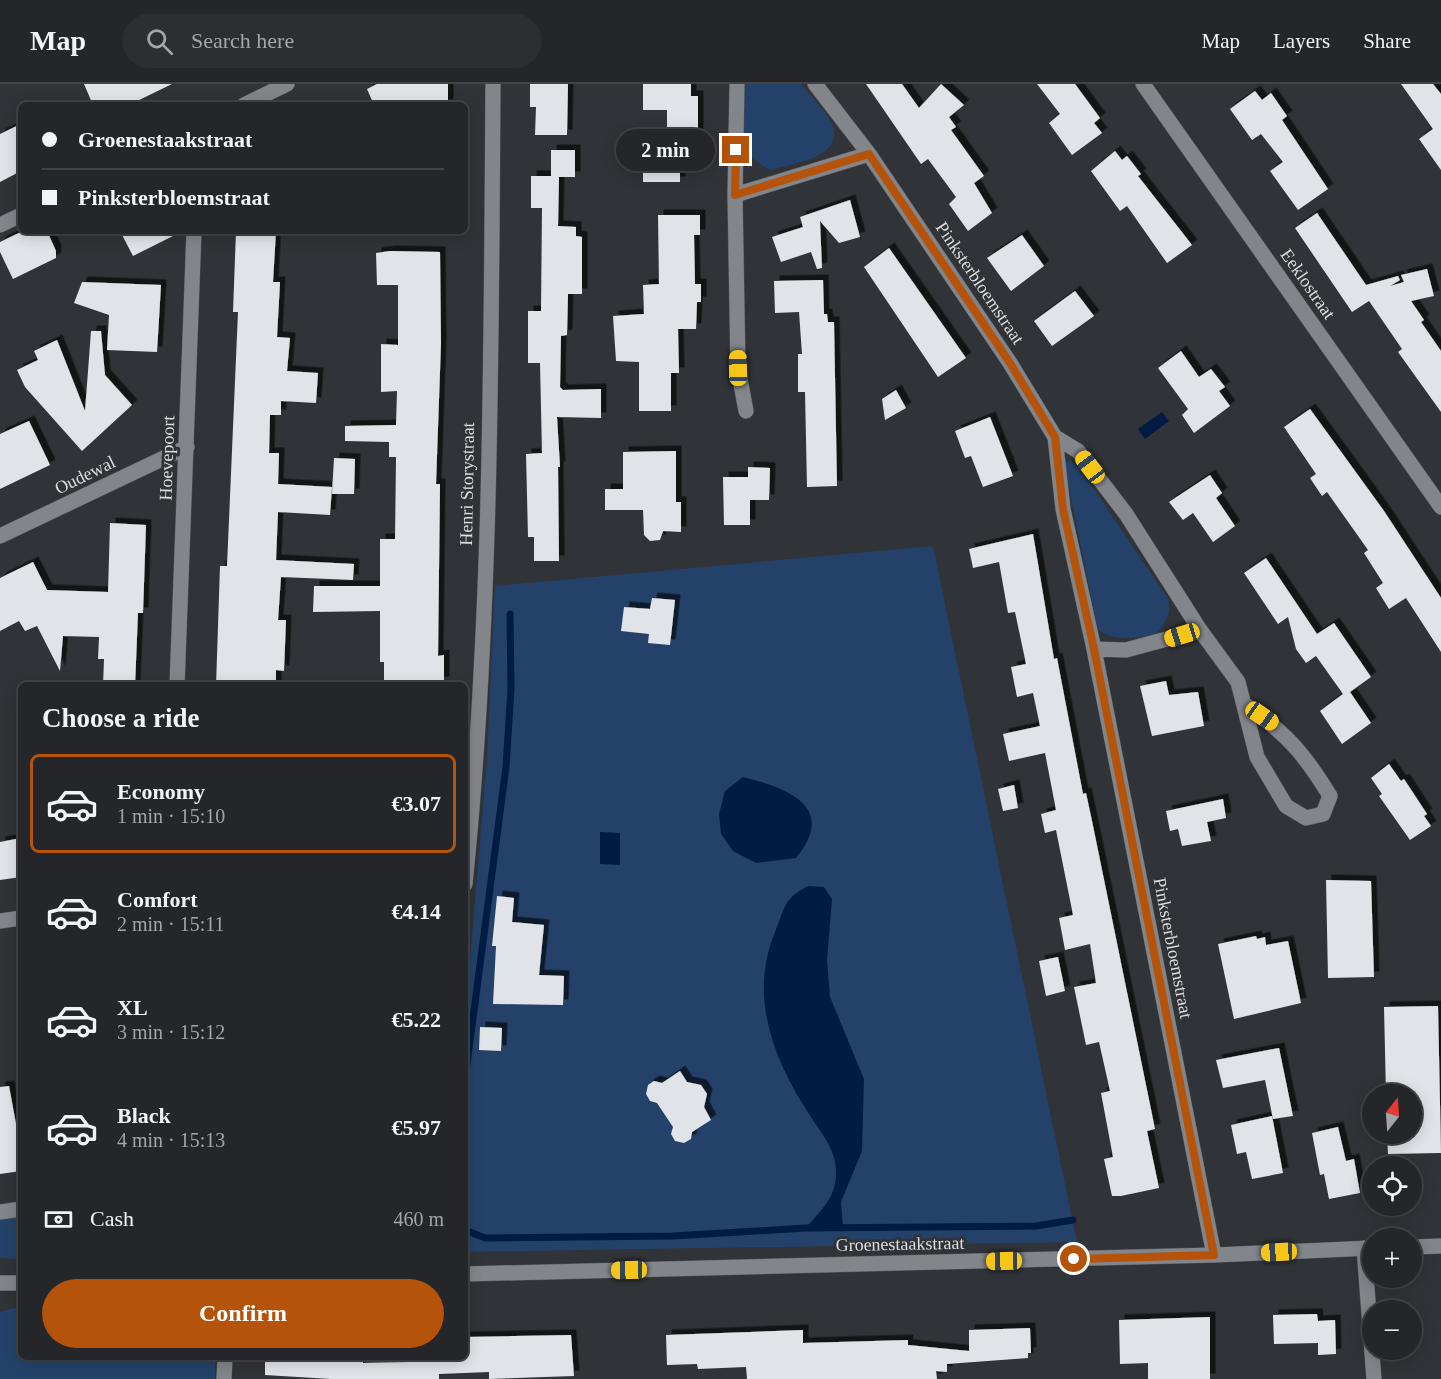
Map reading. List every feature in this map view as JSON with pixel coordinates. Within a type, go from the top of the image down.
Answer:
[{"type":"street","points":[[250,102],[287,84]]},
{"type":"street","name":"Henri Storystraat","points":[[468,856],[475,790],[483,642],[493,84]]},
{"type":"street","points":[[737,84],[735,195],[738,368],[746,411]]},
{"type":"street","name":"Pinksterbloemstraat","points":[[815,84],[869,154],[1010,363],[1055,437],[1063,509],[1094,649],[1214,1255]]},
{"type":"street","name":"Eeklostraat","points":[[1143,84],[1441,507]]},
{"type":"street","points":[[735,195],[869,154]]},
{"type":"street","points":[[0,225],[18,216]]},
{"type":"street","name":"Hoevepoort","points":[[177,682],[194,234]]},
{"type":"street","name":"Pinksterbloemstraat","points":[[1055,437],[1078,451],[1112,496],[1200,630],[1238,682],[1257,757],[1286,806],[1306,818],[1323,814],[1330,796],[1311,765],[1279,728],[1244,704]]},
{"type":"street","name":"Oudewal","points":[[0,536],[187,447]]},
{"type":"street","points":[[1094,649],[1126,650],[1200,630]]},
{"type":"street","points":[[0,921],[18,918]]},
{"type":"street","points":[[0,1212],[18,1209]]},
{"type":"street","points":[[1422,1247],[1441,1246]]},
{"type":"street","name":"Groenestaakstraat","points":[[468,1274],[1214,1255],[1362,1248]]},
{"type":"street","points":[[0,1283],[18,1283]]},
{"type":"street","points":[[1370,1288],[1374,1379]]},
{"type":"street","points":[[224,1379],[225,1360]]},
{"type":"shaded area","points":[[745,84],[801,84],[831,121],[834,137],[830,146],[814,158],[771,170],[759,163],[751,155],[743,135]]},
{"type":"shaded area","points":[[1162,412],[1169,421],[1145,439],[1138,429]]},
{"type":"shaded area","points":[[1071,461],[1077,464],[1167,597],[1169,613],[1155,635],[1119,638],[1098,630],[1065,468],[1066,462]]},
{"type":"shaded area","points":[[933,546],[1077,1242],[468,1252],[468,983],[487,759],[495,586]]},
{"type":"shaded area","points":[[743,777],[791,794],[802,802],[810,813],[812,825],[808,840],[796,858],[756,863],[733,851],[721,834],[719,814],[725,791]]},
{"type":"shaded area","points":[[600,832],[620,833],[620,865],[600,864]]},
{"type":"shaded area","points":[[808,886],[824,887],[832,899],[827,960],[830,997],[864,1079],[862,1151],[841,1202],[843,1228],[806,1228],[830,1197],[835,1183],[836,1166],[828,1143],[786,1074],[769,1028],[765,1004],[764,980],[767,956],[783,910],[794,895]]},
{"type":"shaded area","points":[[18,1215],[18,1259],[0,1258],[0,1218]]},
{"type":"shaded area","points":[[18,1309],[18,1360],[215,1360],[215,1379],[0,1379],[0,1312]]},
{"type":"building","points":[[84,84],[172,84],[135,102],[92,102]]},
{"type":"building","points":[[377,84],[448,84],[448,102],[373,102],[367,89]]},
{"type":"building","points":[[530,84],[568,84],[567,135],[535,135],[536,107],[530,107]]},
{"type":"building","points":[[643,84],[691,84],[691,96],[698,96],[698,162],[680,162],[680,182],[643,182],[643,162],[633,163],[632,143],[667,143],[667,110],[643,110]]},
{"type":"building","points":[[866,84],[902,84],[919,108],[941,84],[964,105],[949,117],[956,127],[951,130],[984,176],[974,183],[992,213],[968,231],[949,204],[956,197],[928,159],[921,164]]},
{"type":"building","points":[[1037,84],[1075,84],[1100,118],[1094,123],[1102,133],[1072,155],[1049,123],[1060,114]]},
{"type":"building","points":[[1401,84],[1433,84],[1441,94],[1441,170],[1419,139],[1433,129]]},
{"type":"building","points":[[1255,91],[1262,100],[1271,93],[1287,116],[1282,120],[1328,189],[1298,210],[1270,171],[1283,162],[1261,134],[1252,140],[1230,109]]},
{"type":"building","points":[[18,125],[18,173],[0,182],[0,134]]},
{"type":"building","points":[[551,150],[575,150],[575,177],[559,177],[558,226],[576,227],[576,236],[582,237],[582,294],[568,294],[567,335],[561,336],[560,387],[563,390],[601,389],[601,418],[557,417],[560,467],[558,467],[559,561],[534,561],[534,537],[528,537],[526,454],[542,453],[540,363],[528,363],[528,311],[541,311],[542,208],[531,208],[531,176],[551,176]]},
{"type":"building","points":[[1115,151],[1122,160],[1127,156],[1141,174],[1138,176],[1192,245],[1167,263],[1127,206],[1120,211],[1091,171]]},
{"type":"building","points":[[850,200],[860,237],[839,243],[820,221],[822,268],[817,269],[811,252],[781,262],[772,237],[803,227],[800,217]]},
{"type":"building","points":[[1317,213],[1366,285],[1398,276],[1400,280],[1390,286],[1404,282],[1401,275],[1427,269],[1434,296],[1411,301],[1424,320],[1421,322],[1441,351],[1441,412],[1398,352],[1402,349],[1369,301],[1352,312],[1295,228]]},
{"type":"building","points":[[658,215],[700,215],[700,235],[694,235],[695,284],[701,284],[701,302],[697,302],[696,329],[678,329],[679,373],[671,373],[671,411],[639,411],[639,362],[616,361],[613,316],[644,314],[643,285],[659,284]]},
{"type":"building","points":[[18,233],[48,234],[56,251],[56,258],[13,279],[0,252],[0,242]]},
{"type":"building","points":[[122,234],[177,234],[133,256]]},
{"type":"building","points":[[236,234],[276,234],[273,282],[280,282],[277,337],[290,338],[287,371],[318,373],[316,403],[281,401],[281,415],[270,415],[269,453],[279,453],[278,484],[332,487],[330,515],[278,512],[276,560],[354,564],[353,580],[281,577],[278,620],[286,620],[284,671],[276,670],[276,682],[216,682],[220,566],[227,566],[238,312],[233,312]]},
{"type":"building","points":[[1022,235],[1044,266],[1011,291],[987,258]]},
{"type":"building","points":[[889,248],[966,358],[938,377],[864,267]]},
{"type":"building","points":[[440,252],[441,343],[436,484],[440,484],[438,656],[444,655],[444,682],[384,682],[384,662],[380,662],[380,611],[313,612],[314,586],[380,586],[380,539],[395,539],[396,457],[389,457],[389,442],[345,441],[345,426],[396,425],[397,391],[381,392],[381,344],[398,345],[398,285],[377,285],[376,253]]},
{"type":"building","points":[[823,280],[824,314],[827,314],[828,322],[834,322],[837,486],[807,487],[805,392],[798,392],[798,354],[802,354],[799,312],[775,313],[774,281]]},
{"type":"building","points":[[82,282],[161,285],[157,352],[107,350],[109,315],[74,303]]},
{"type":"building","points":[[1075,291],[1094,316],[1052,346],[1034,321]]},
{"type":"building","points":[[91,331],[101,331],[105,375],[132,405],[82,451],[25,387],[17,370],[38,360],[34,351],[57,340],[85,411]]},
{"type":"building","points":[[1181,351],[1199,377],[1211,369],[1225,387],[1219,391],[1230,406],[1194,433],[1182,415],[1188,409],[1158,368]]},
{"type":"building","points":[[896,390],[906,408],[885,420],[882,399]]},
{"type":"building","points":[[1310,409],[1384,511],[1441,598],[1441,652],[1406,598],[1389,609],[1376,588],[1383,583],[1364,553],[1368,550],[1327,492],[1322,496],[1310,478],[1316,474],[1284,427]]},
{"type":"building","points":[[990,417],[1013,476],[983,487],[971,456],[965,458],[955,431]]},
{"type":"building","points":[[29,421],[50,465],[0,489],[0,434]]},
{"type":"building","points":[[676,451],[676,502],[681,502],[681,532],[663,531],[660,540],[650,541],[644,535],[643,510],[605,510],[605,489],[623,489],[623,452]]},
{"type":"building","points":[[334,458],[355,459],[354,494],[332,494]]},
{"type":"building","points":[[748,467],[770,468],[769,500],[750,500],[750,525],[724,525],[723,477],[748,477]]},
{"type":"building","points":[[1210,475],[1222,493],[1216,498],[1235,526],[1213,542],[1193,513],[1183,520],[1169,502]]},
{"type":"building","points":[[110,523],[146,525],[143,613],[138,613],[135,682],[103,682],[104,659],[98,659],[99,637],[63,636],[60,671],[37,626],[25,631],[19,621],[0,631],[0,578],[33,562],[47,590],[108,592]]},
{"type":"building","points":[[1033,534],[1054,659],[1057,658],[1083,794],[1086,793],[1155,1129],[1147,1131],[1159,1188],[1121,1196],[1112,1196],[1104,1159],[1113,1157],[1101,1093],[1110,1091],[1099,1042],[1086,1045],[1074,987],[1096,983],[1090,944],[1065,950],[1059,918],[1073,915],[1056,830],[1045,833],[1041,814],[1056,810],[1045,753],[1009,761],[1003,734],[1040,726],[1033,693],[1017,697],[1011,667],[1026,664],[1015,612],[1008,613],[999,562],[973,568],[969,549]]},
{"type":"building","points":[[1266,558],[1317,634],[1334,623],[1371,677],[1350,692],[1371,723],[1342,744],[1320,711],[1343,694],[1316,656],[1306,663],[1296,649],[1288,617],[1278,624],[1244,573]]},
{"type":"building","points":[[652,598],[675,600],[670,645],[648,643],[649,634],[621,631],[624,607],[650,609]]},
{"type":"building","points":[[1166,681],[1169,695],[1198,692],[1204,726],[1152,736],[1140,686]]},
{"type":"building","points":[[1389,764],[1401,781],[1404,779],[1427,814],[1424,816],[1431,826],[1410,840],[1379,796],[1382,794],[1371,778]]},
{"type":"building","points":[[1014,785],[1018,808],[1003,811],[998,789]]},
{"type":"building","points":[[1223,799],[1226,818],[1207,822],[1211,841],[1182,846],[1178,829],[1170,831],[1166,811]]},
{"type":"building","points":[[18,839],[18,877],[0,880],[0,842]]},
{"type":"building","points":[[1326,880],[1371,881],[1374,977],[1328,978]]},
{"type":"building","points":[[497,896],[514,898],[512,922],[544,925],[539,975],[564,976],[563,1005],[493,1004],[496,946],[492,946]]},
{"type":"building","points":[[1256,936],[1257,939],[1265,937],[1266,945],[1288,941],[1301,1003],[1234,1019],[1218,944]]},
{"type":"building","points":[[1058,957],[1065,991],[1046,996],[1039,961]]},
{"type":"building","points":[[1438,1006],[1441,1153],[1388,1154],[1388,1144],[1422,1144],[1422,1084],[1386,1084],[1384,1007]]},
{"type":"building","points":[[480,1027],[502,1028],[501,1051],[479,1050]]},
{"type":"building","points":[[1279,1048],[1293,1116],[1273,1119],[1265,1080],[1223,1088],[1216,1060]]},
{"type":"building","points":[[680,1071],[687,1082],[701,1085],[707,1094],[704,1107],[711,1120],[692,1132],[691,1139],[684,1143],[675,1141],[671,1134],[673,1127],[657,1103],[650,1101],[646,1094],[648,1085],[654,1081],[662,1083]]},
{"type":"building","points":[[9,1086],[16,1124],[18,1124],[18,1171],[0,1174],[0,1087]]},
{"type":"building","points":[[1272,1116],[1283,1173],[1252,1179],[1246,1152],[1237,1154],[1231,1125]]},
{"type":"building","points":[[1338,1127],[1346,1161],[1354,1159],[1360,1193],[1329,1199],[1324,1174],[1320,1175],[1312,1133]]},
{"type":"building","points":[[1317,1314],[1318,1321],[1335,1320],[1336,1354],[1318,1355],[1318,1343],[1274,1344],[1273,1315]]},
{"type":"building","points":[[1210,1317],[1210,1379],[1148,1379],[1148,1363],[1120,1364],[1119,1320]]},
{"type":"building","points":[[1030,1328],[1031,1353],[1028,1353],[1028,1358],[947,1364],[947,1372],[936,1371],[937,1379],[747,1379],[746,1367],[698,1369],[697,1364],[667,1365],[666,1335],[803,1330],[803,1343],[908,1340],[908,1345],[969,1351],[969,1330]]},
{"type":"building","points":[[571,1335],[574,1376],[489,1379],[489,1372],[439,1374],[439,1379],[331,1379],[265,1375],[265,1360],[363,1360],[363,1363],[468,1360],[468,1337]]},
{"type":"waterway","points":[[468,1056],[506,767],[511,689],[510,614]]},
{"type":"waterway","points":[[468,1231],[485,1238],[673,1236],[806,1228],[1036,1226],[1073,1220]]},
{"type":"route","points":[[736,150],[735,195],[869,154],[1010,363],[1055,437],[1063,509],[1094,649],[1214,1255],[1074,1259]]}]
